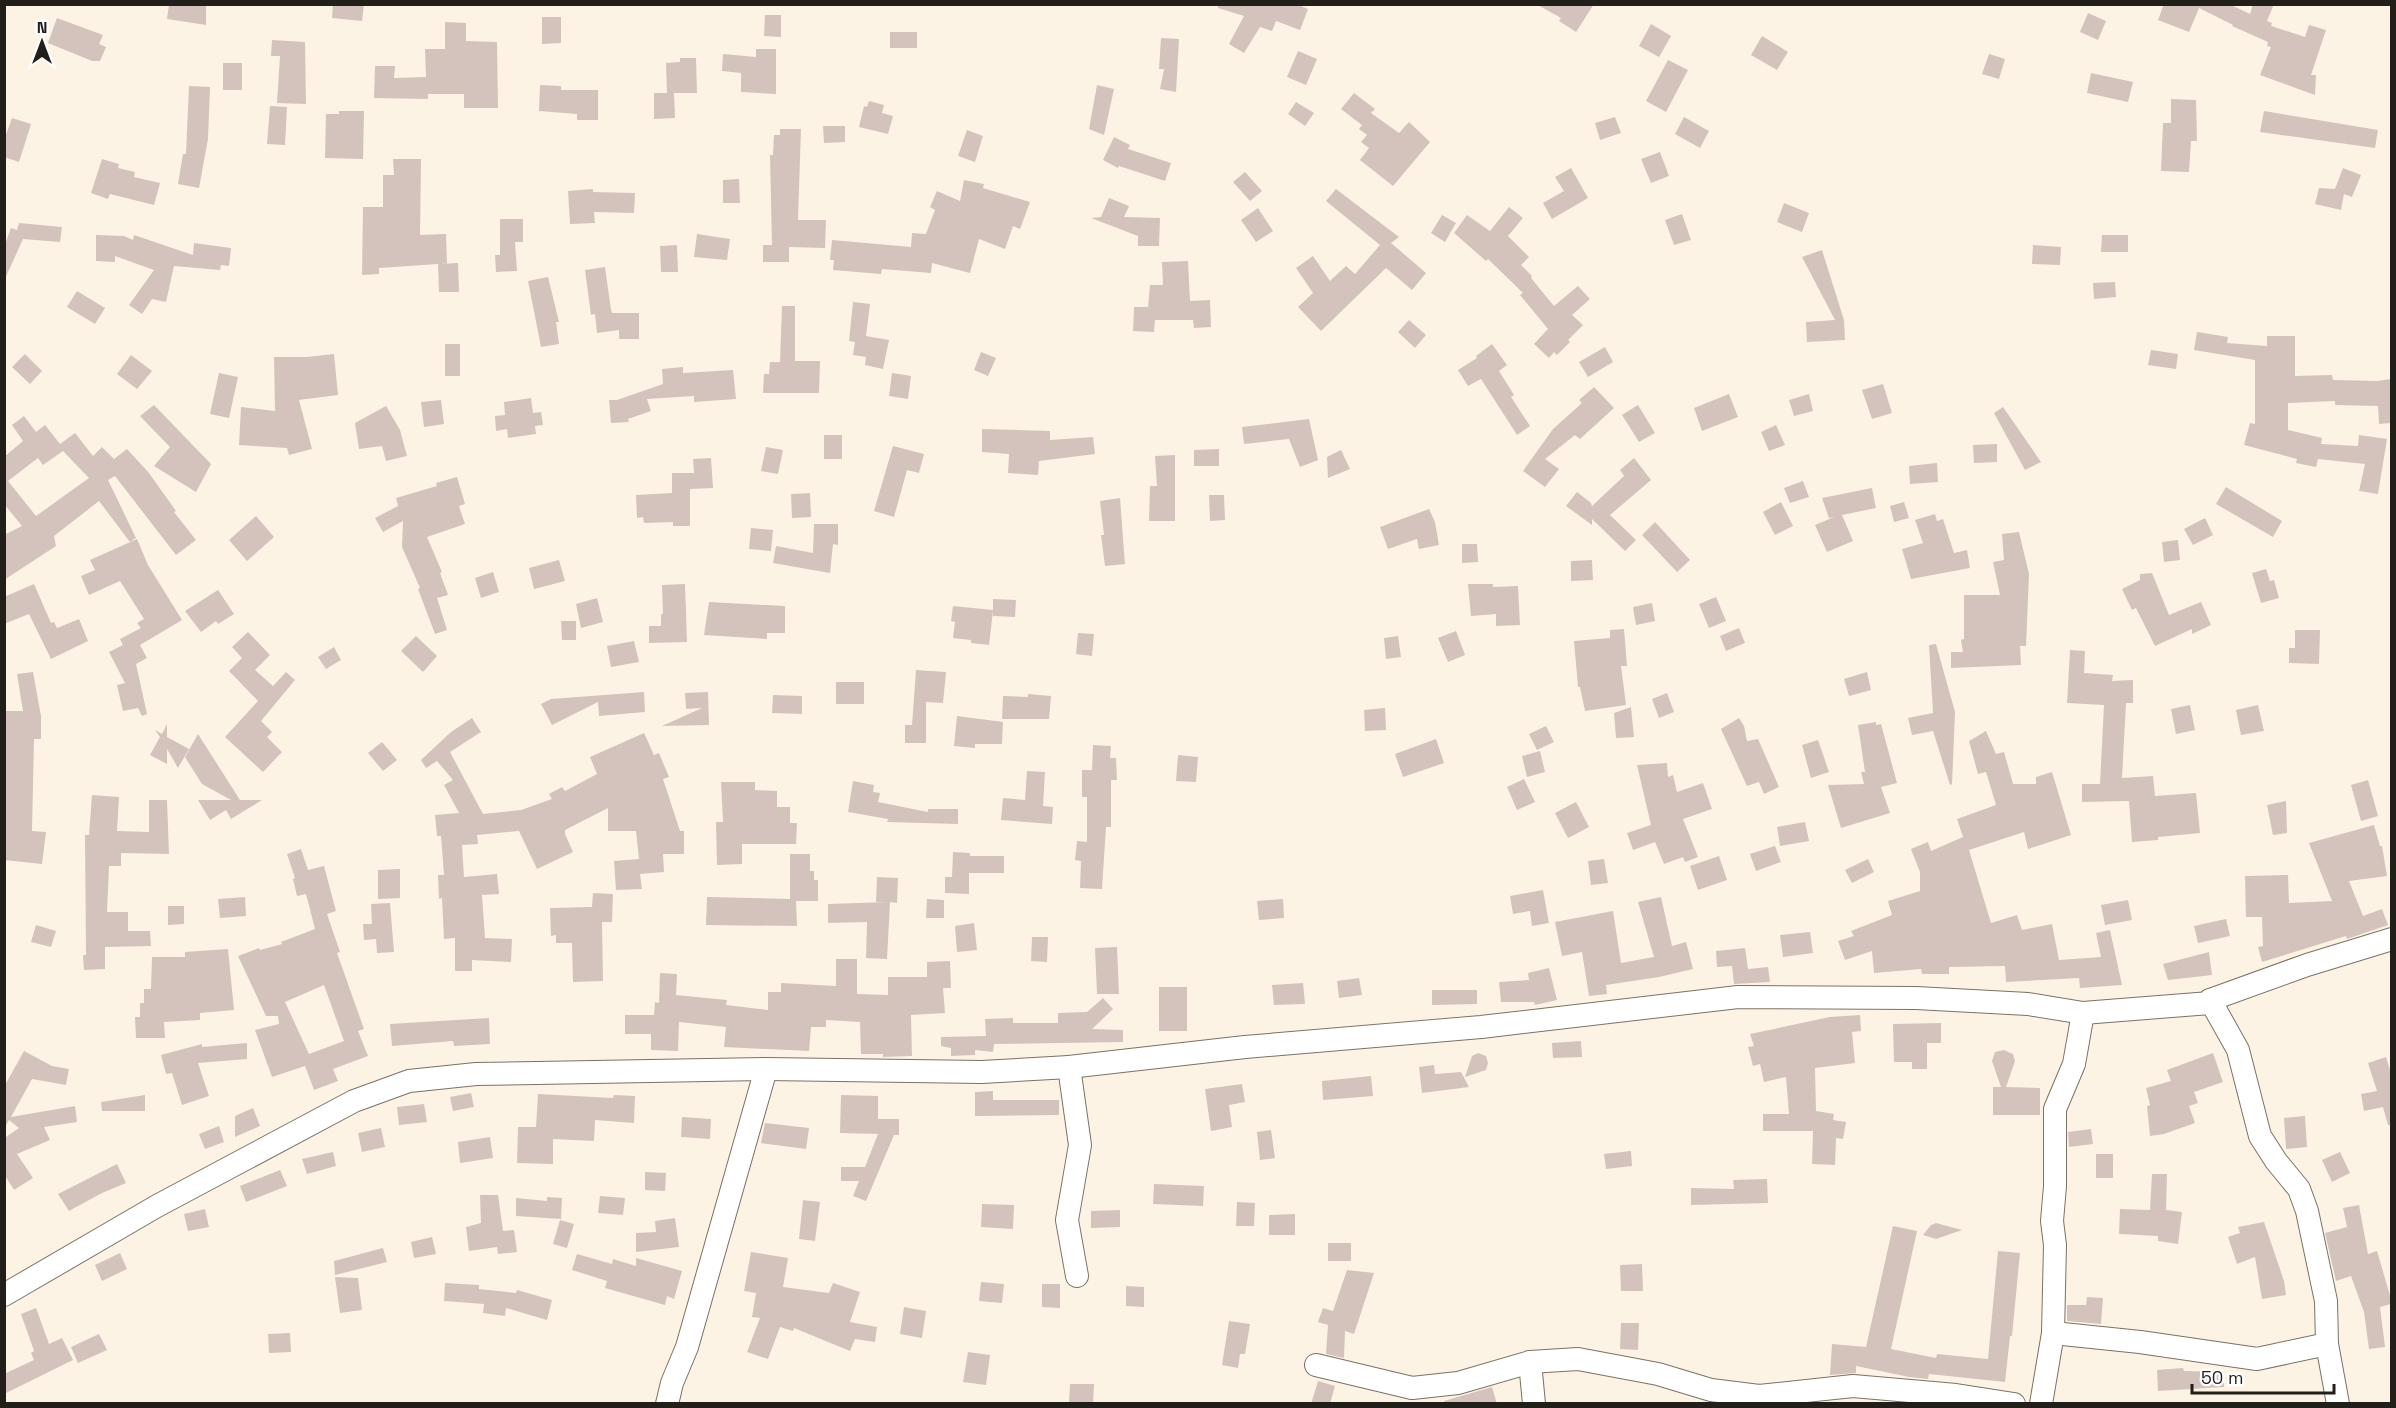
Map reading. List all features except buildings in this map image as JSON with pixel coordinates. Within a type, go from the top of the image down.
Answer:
[{"type":"street","points":[[4,1295],[157,1206],[354,1101],[409,1081],[476,1074],[766,1070],[982,1072],[1069,1067],[1245,1047],[1481,1027],[1738,997],[1916,998],[2028,1004],[2083,1013],[2210,1003],[2210,1000],[2307,965],[2391,939]]},
{"type":"street","points":[[2210,1000],[2238,1050],[2260,1136],[2276,1161],[2299,1189],[2307,1211],[2326,1301],[2327,1344],[2338,1404]]},
{"type":"street","points":[[2041,1404],[2053,1334],[2055,1245],[2052,1221],[2055,1186],[2055,1109],[2074,1064],[2083,1013]]},
{"type":"street","points":[[1069,1067],[1080,1145],[1067,1220],[1077,1276]]},
{"type":"street","points":[[667,1404],[672,1383],[687,1347],[766,1070]]},
{"type":"street","points":[[2053,1334],[2140,1342],[2257,1359],[2327,1344]]},
{"type":"street","points":[[1316,1365],[1412,1388],[1458,1383],[1530,1362],[1578,1359],[1658,1374],[1711,1390],[1759,1396],[1853,1386],[1956,1395],[2014,1404]]},
{"type":"street","points":[[1530,1362],[1534,1404]]}]
